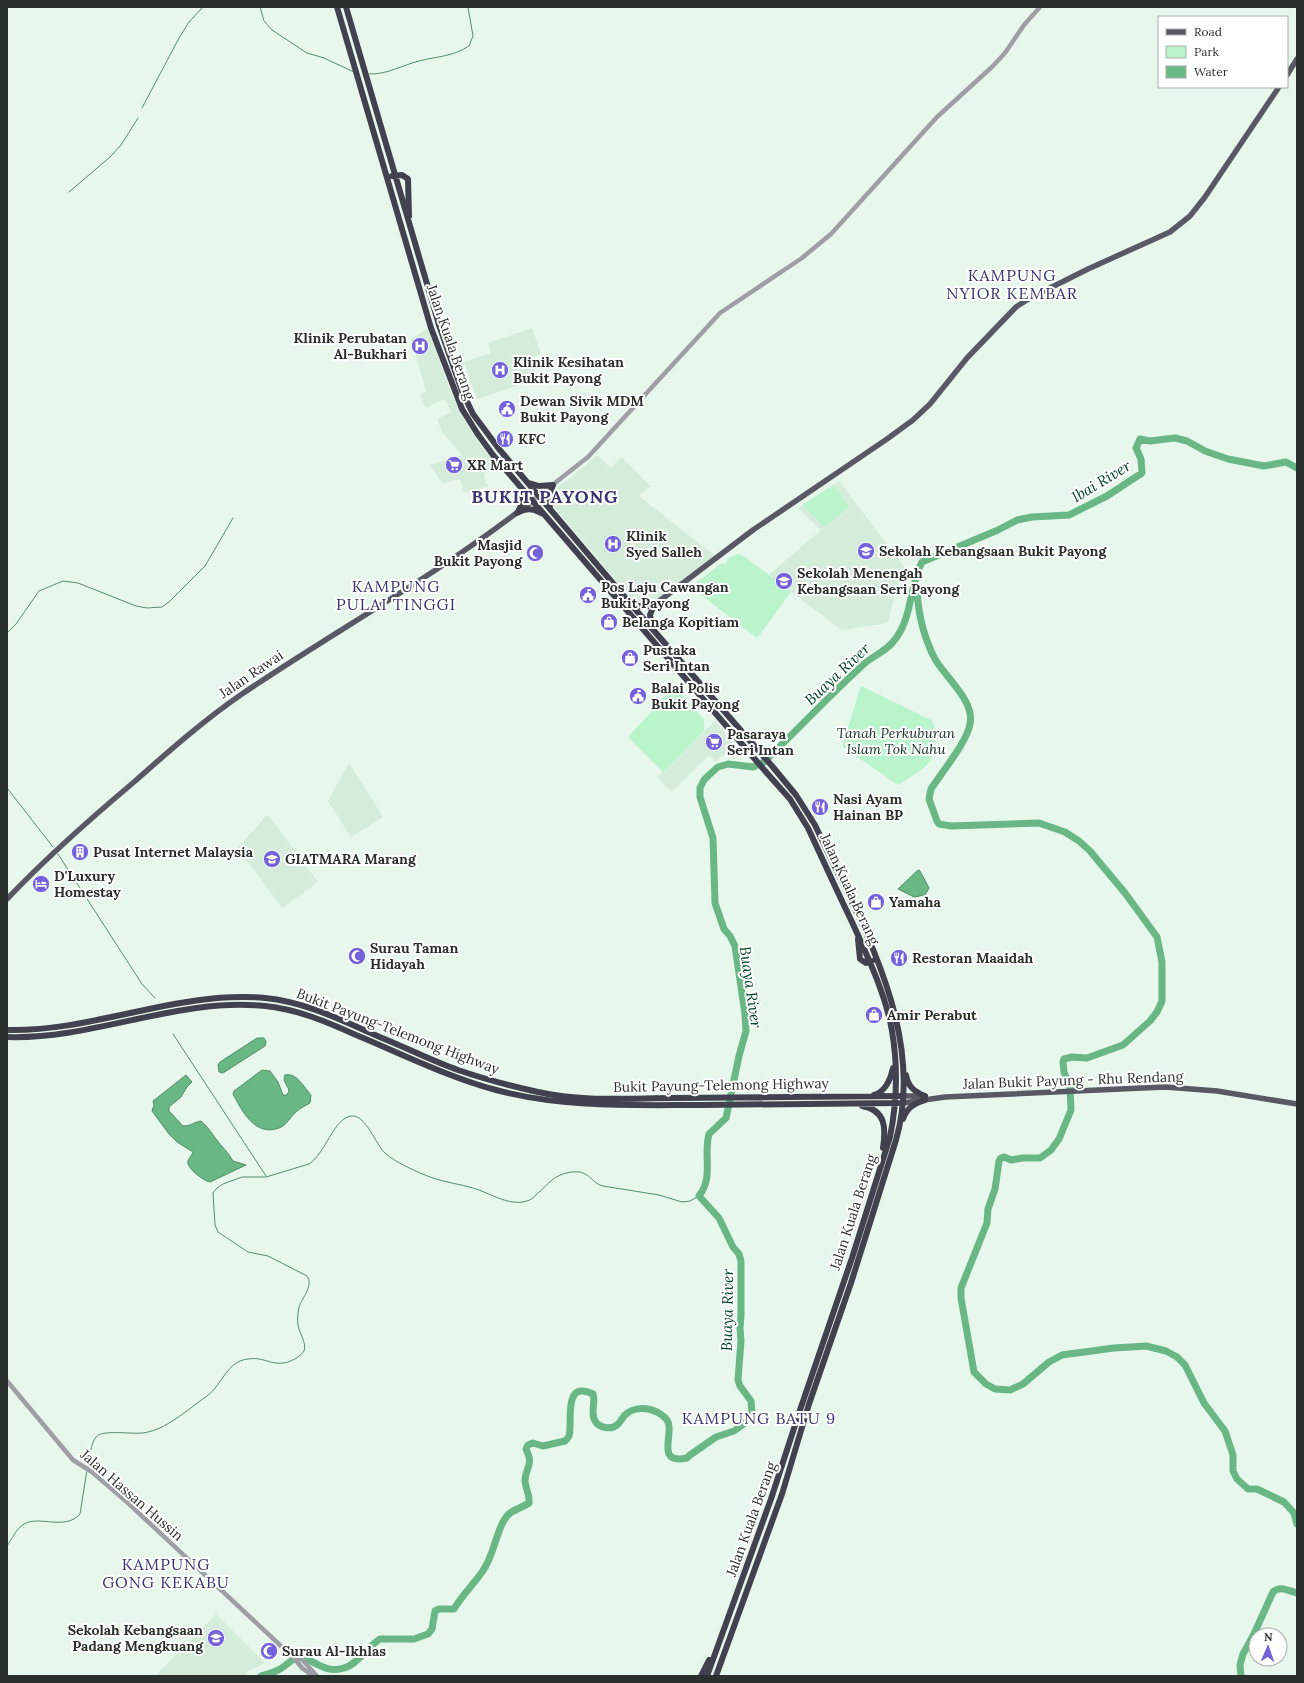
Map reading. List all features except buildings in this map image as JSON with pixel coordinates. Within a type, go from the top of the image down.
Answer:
[{"type":"highway","name":"Jalan Kuala Berang","points":[[337,7],[431,328],[455,394],[466,418],[532,501],[790,799],[805,823],[870,962],[892,1030],[896,1096],[890,1137],[852,1258],[803,1399],[776,1486],[707,1676]]},
{"type":"highway","name":"Jalan Kuala Berang","points":[[346,7],[439,325],[462,391],[473,414],[483,429],[628,602],[772,766],[802,804],[815,825],[875,954],[896,1020],[902,1054],[903,1103],[899,1131],[851,1283],[809,1404],[788,1477],[716,1676]]},
{"type":"highway","points":[[390,189],[390,179],[395,175],[402,175],[408,179],[409,224]]},
{"type":"highway","points":[[526,481],[539,486],[553,484],[548,499],[550,509]]},
{"type":"highway","points":[[517,513],[523,501],[523,492],[520,486]]},
{"type":"highway","points":[[517,513],[523,510],[531,509],[544,515]]},
{"type":"highway","points":[[628,602],[642,608],[654,605]]},
{"type":"highway","points":[[653,630],[650,615],[654,605]]},
{"type":"highway","points":[[870,962],[873,960],[875,954]]},
{"type":"highway","name":"Bukit Payung-Telemong Highway","points":[[7,1030],[27,1030],[67,1025],[207,999],[233,997],[266,998],[289,1002],[330,1015],[456,1069],[498,1083],[541,1093],[604,1098],[903,1096]]},
{"type":"highway","name":"Bukit Payung-Telemong Highway","points":[[7,1037],[27,1038],[68,1032],[208,1006],[233,1004],[265,1006],[293,1011],[327,1022],[453,1076],[495,1090],[540,1100],[604,1106],[903,1103]]},
{"type":"highway","points":[[902,1054],[907,1080],[910,1086],[914,1091],[925,1098]]},
{"type":"highway","points":[[868,1096],[882,1091],[888,1084],[892,1075],[894,1055]]},
{"type":"highway","points":[[899,1131],[908,1108],[925,1098]]},
{"type":"highway","points":[[826,1104],[868,1107],[878,1114],[882,1119],[886,1130],[880,1167]]},
{"type":"highway","points":[[776,1486],[781,1487],[788,1477]]},
{"type":"highway","points":[[701,1676],[719,1636],[722,1633]]},
{"type":"highway","points":[[712,1676],[717,1662],[723,1656]]},
{"type":"main road","points":[[1288,73],[1297,59]]},
{"type":"main road","points":[[654,605],[753,530],[913,420],[930,404],[967,358],[1016,307],[1030,298],[1088,269],[1167,233],[1190,216],[1205,197],[1278,88]]},
{"type":"main road","name":"Jalan Rawai","points":[[7,899],[59,847],[203,723],[241,695],[428,575],[532,501]]},
{"type":"main road","name":"Jalan Bukit Payung - Rhu Rendang","points":[[925,1098],[1158,1087],[1229,1092],[1297,1104]]},
{"type":"main road","points":[[903,1096],[925,1098]]},
{"type":"main road","points":[[903,1103],[925,1098]]},
{"type":"street","points":[[532,501],[590,455],[720,313],[802,258],[838,227],[937,117],[999,59],[1040,7]]},
{"type":"street","name":"Jalan Hassan Hussin","points":[[7,1381],[73,1460],[90,1471],[128,1503],[277,1642],[294,1655],[313,1676]]},
{"type":"street","name":"Jalan Hassan Hussin","points":[[304,1667],[317,1676]]},
{"type":"shaded area","points":[[428,328],[451,393],[465,421],[484,450],[500,469],[484,473],[486,484],[489,486],[464,493],[460,479],[442,483],[430,465],[462,455],[443,433],[437,419],[451,412],[445,399],[426,408],[420,395],[426,391],[411,339]]},
{"type":"shaded area","name":"Klinik Kesihatan Bukit Payong","points":[[532,328],[541,354],[530,358],[537,379],[477,399],[464,362],[491,353],[488,343]]},
{"type":"shaded area","points":[[598,455],[610,468],[622,457],[650,486],[639,496],[715,556],[653,602],[647,604],[636,602],[631,598],[553,506],[552,497],[555,490]]},
{"type":"shaded area","name":"Sekolah Menengah Kebangsaan Seri Payong","points":[[839,481],[905,568],[900,575],[888,623],[842,630],[791,592],[757,638],[691,587],[722,563],[724,565],[728,561],[727,559],[735,555],[742,555],[769,575],[821,530],[798,508]]},
{"type":"shaded area","points":[[715,721],[735,745],[736,750],[729,756],[726,753],[716,762],[709,755],[672,792],[657,777]]},
{"type":"shaded area","points":[[349,763],[383,817],[351,837],[328,801]]},
{"type":"shaded area","name":"GIATMARA Marang","points":[[266,816],[269,816],[318,882],[282,908],[252,867],[236,850]]},
{"type":"shaded area","name":"Sekolah Kebangsaan Padang Mengkuang","points":[[216,1614],[265,1663],[248,1671],[246,1676],[155,1676]]},
{"type":"green space","points":[[834,485],[849,507],[825,527],[802,505]]},
{"type":"green space","points":[[738,554],[742,555],[791,592],[757,638],[691,587],[722,563],[724,565],[728,561],[727,559]]},
{"type":"green space","points":[[675,686],[704,720],[704,731],[663,772],[628,737]]},
{"type":"green space","name":"Tanah Perkuburan Islam Tok Nahu","points":[[861,686],[931,720],[933,724],[936,737],[934,750],[929,762],[920,771],[898,785],[842,746]]},
{"type":"water","points":[[918,870],[929,888],[925,895],[914,897],[898,889]]},
{"type":"water","points":[[257,1038],[264,1038],[266,1042],[265,1046],[223,1073],[219,1072],[218,1065],[220,1062]]},
{"type":"water","points":[[262,1070],[270,1071],[278,1082],[283,1095],[287,1095],[289,1091],[284,1077],[285,1075],[289,1075],[300,1081],[311,1095],[310,1103],[297,1111],[284,1125],[271,1130],[256,1126],[250,1121],[233,1094],[234,1091]]},
{"type":"water","points":[[186,1075],[192,1082],[181,1097],[169,1107],[169,1111],[183,1126],[201,1121],[206,1125],[233,1161],[246,1165],[210,1182],[200,1177],[192,1170],[188,1164],[188,1161],[193,1152],[177,1142],[169,1134],[152,1111],[154,1105],[153,1101]]},
{"type":"waterway","points":[[142,108],[179,38],[189,22],[203,7]]},
{"type":"waterway","points":[[260,7],[264,21],[272,30],[307,53],[324,58],[354,72]]},
{"type":"waterway","points":[[369,74],[382,73],[419,61],[451,54],[463,50],[469,46],[473,36],[468,7]]},
{"type":"waterway","points":[[69,192],[110,157],[121,145],[138,118]]},
{"type":"waterway","name":"Buaya River","points":[[261,1676],[276,1671],[297,1658],[307,1659],[329,1669],[344,1668],[358,1659],[380,1639],[414,1639],[428,1634],[432,1629],[435,1611],[439,1609],[454,1609],[460,1599],[482,1572],[490,1558],[498,1533],[505,1518],[510,1513],[529,1503],[525,1480],[529,1465],[526,1449],[528,1445],[533,1443],[543,1446],[565,1441],[569,1436],[570,1430],[571,1404],[573,1397],[577,1392],[583,1391],[593,1394],[593,1411],[595,1421],[605,1428],[614,1427],[628,1412],[636,1409],[649,1409],[665,1417],[669,1427],[669,1453],[671,1457],[677,1459],[687,1458],[716,1437],[734,1431],[745,1423],[752,1413],[751,1401],[740,1386],[738,1380],[741,1341],[741,1261],[739,1254],[733,1247],[719,1218],[699,1196],[706,1181],[707,1142],[709,1134],[726,1118],[739,1056],[746,1031],[735,946],[730,936],[724,929],[715,903],[713,838],[700,797],[700,788],[704,780],[718,767],[728,764],[753,767],[764,762],[864,664],[890,645],[899,633],[908,613],[915,581],[922,562],[998,530],[1017,520],[1032,517],[1069,515],[1107,496],[1142,473],[1141,459],[1136,448],[1140,439],[1150,441],[1175,438],[1187,441],[1205,451],[1228,459],[1264,466],[1286,462],[1297,468]]},
{"type":"waterway","points":[[7,633],[16,624],[39,591],[63,581],[78,583],[136,606],[147,608],[162,607],[169,602],[205,566],[233,518]]},
{"type":"waterway","points":[[917,589],[922,625],[931,651],[935,659],[964,698],[970,715],[970,724],[964,739],[954,757],[931,789],[929,799],[937,821],[939,824],[951,826],[1039,823],[1065,832],[1079,841],[1090,851],[1125,893],[1157,937],[1162,962],[1162,1001],[1157,1012],[1150,1021],[1123,1045],[1087,1058],[1072,1057],[1064,1059],[1064,1072],[1070,1088],[1071,1110],[1059,1139],[1051,1150],[1040,1158],[1011,1160],[1004,1157],[999,1161],[995,1189],[988,1209],[987,1223],[961,1288],[961,1298],[974,1372],[986,1384],[995,1389],[1010,1390],[1023,1384],[1049,1362],[1062,1355],[1114,1348],[1146,1346],[1166,1351],[1177,1357],[1185,1365],[1204,1403],[1225,1431],[1233,1455],[1233,1471],[1237,1479],[1248,1489],[1257,1489],[1284,1502],[1294,1513],[1297,1524]]},
{"type":"waterway","points":[[7,788],[53,847]]},
{"type":"waterway","points":[[58,854],[142,984],[155,998]]},
{"type":"waterway","points":[[173,1034],[266,1176]]},
{"type":"waterway","points":[[88,1467],[93,1443],[100,1434],[142,1433],[159,1428],[176,1419],[207,1396],[235,1364],[248,1359],[260,1359],[276,1363],[288,1362],[295,1359],[304,1351],[304,1341],[299,1328],[298,1318],[299,1307],[307,1292],[309,1283],[307,1276],[268,1256],[248,1252],[218,1232],[215,1225],[213,1193],[223,1184],[242,1177],[266,1177],[309,1164],[315,1159],[340,1122],[346,1118],[352,1116],[362,1120],[385,1153],[404,1166],[430,1177],[476,1189],[512,1202],[530,1200],[556,1177],[571,1172],[586,1174],[597,1184],[603,1186],[659,1195],[682,1202],[690,1201],[699,1196]]},
{"type":"waterway","points":[[7,1546],[16,1531],[24,1524],[37,1521],[67,1521],[74,1519],[80,1514],[87,1470]]},
{"type":"waterway","points":[[1241,1676],[1240,1665],[1243,1654],[1273,1592],[1279,1589],[1285,1589],[1297,1593]]},
{"type":"place","name":"Klinik Perubatan Al-Bukhari","points":[[420,346]]},
{"type":"place","name":"Klinik Kesihatan Bukit Payong","points":[[500,370]]},
{"type":"place","name":"Dewan Sivik MDM Bukit Payong","points":[[507,409]]},
{"type":"place","name":"KFC","points":[[505,439]]},
{"type":"place","name":"XR Mart","points":[[454,465]]},
{"type":"place","name":"Klinik Syed Salleh","points":[[613,544]]},
{"type":"place","name":"Sekolah Kebangsaan Bukit Payong","points":[[866,551]]},
{"type":"place","name":"Masjid Bukit Payong","points":[[535,553]]},
{"type":"place","name":"Sekolah Menengah Kebangsaan Seri Payong","points":[[784,581]]},
{"type":"place","name":"Pos Laju Cawangan Bukit Payong","points":[[588,595]]},
{"type":"place","name":"Belanga Kopitiam","points":[[609,622]]},
{"type":"place","name":"Pustaka Seri Intan","points":[[630,658]]},
{"type":"place","name":"Balai Polis Bukit Payong","points":[[638,696]]},
{"type":"place","name":"Pasaraya Seri Intan","points":[[714,742]]},
{"type":"place","name":"Nasi Ayam Hainan BP","points":[[820,807]]},
{"type":"place","name":"Pusat Internet Malaysia","points":[[80,852]]},
{"type":"place","name":"GIATMARA Marang","points":[[272,859]]},
{"type":"place","name":"D'Luxury Homestay","points":[[41,884]]},
{"type":"place","name":"Yamaha","points":[[876,902]]},
{"type":"place","name":"Surau Taman Hidayah","points":[[357,956]]},
{"type":"place","name":"Restoran Maaidah","points":[[899,958]]},
{"type":"place","name":"Amir Perabut","points":[[874,1015]]},
{"type":"place","name":"Sekolah Kebangsaan Padang Mengkuang","points":[[216,1638]]},
{"type":"place","name":"Surau Al-Ikhlas","points":[[269,1651]]},
{"type":"district","name":"KAMPUNG NYIOR KEMBAR","points":[[1012,284]]},
{"type":"district","name":"BUKIT PAYONG","points":[[545,496]]},
{"type":"district","name":"KAMPUNG PULAI TINGGI","points":[[396,595]]},
{"type":"district","name":"KAMPUNG BATU 9","points":[[759,1418]]},
{"type":"district","name":"KAMPUNG GONG KEKABU","points":[[166,1573]]},
{"type":"water label","name":"Ibai River","points":[[1101,481]]}]
